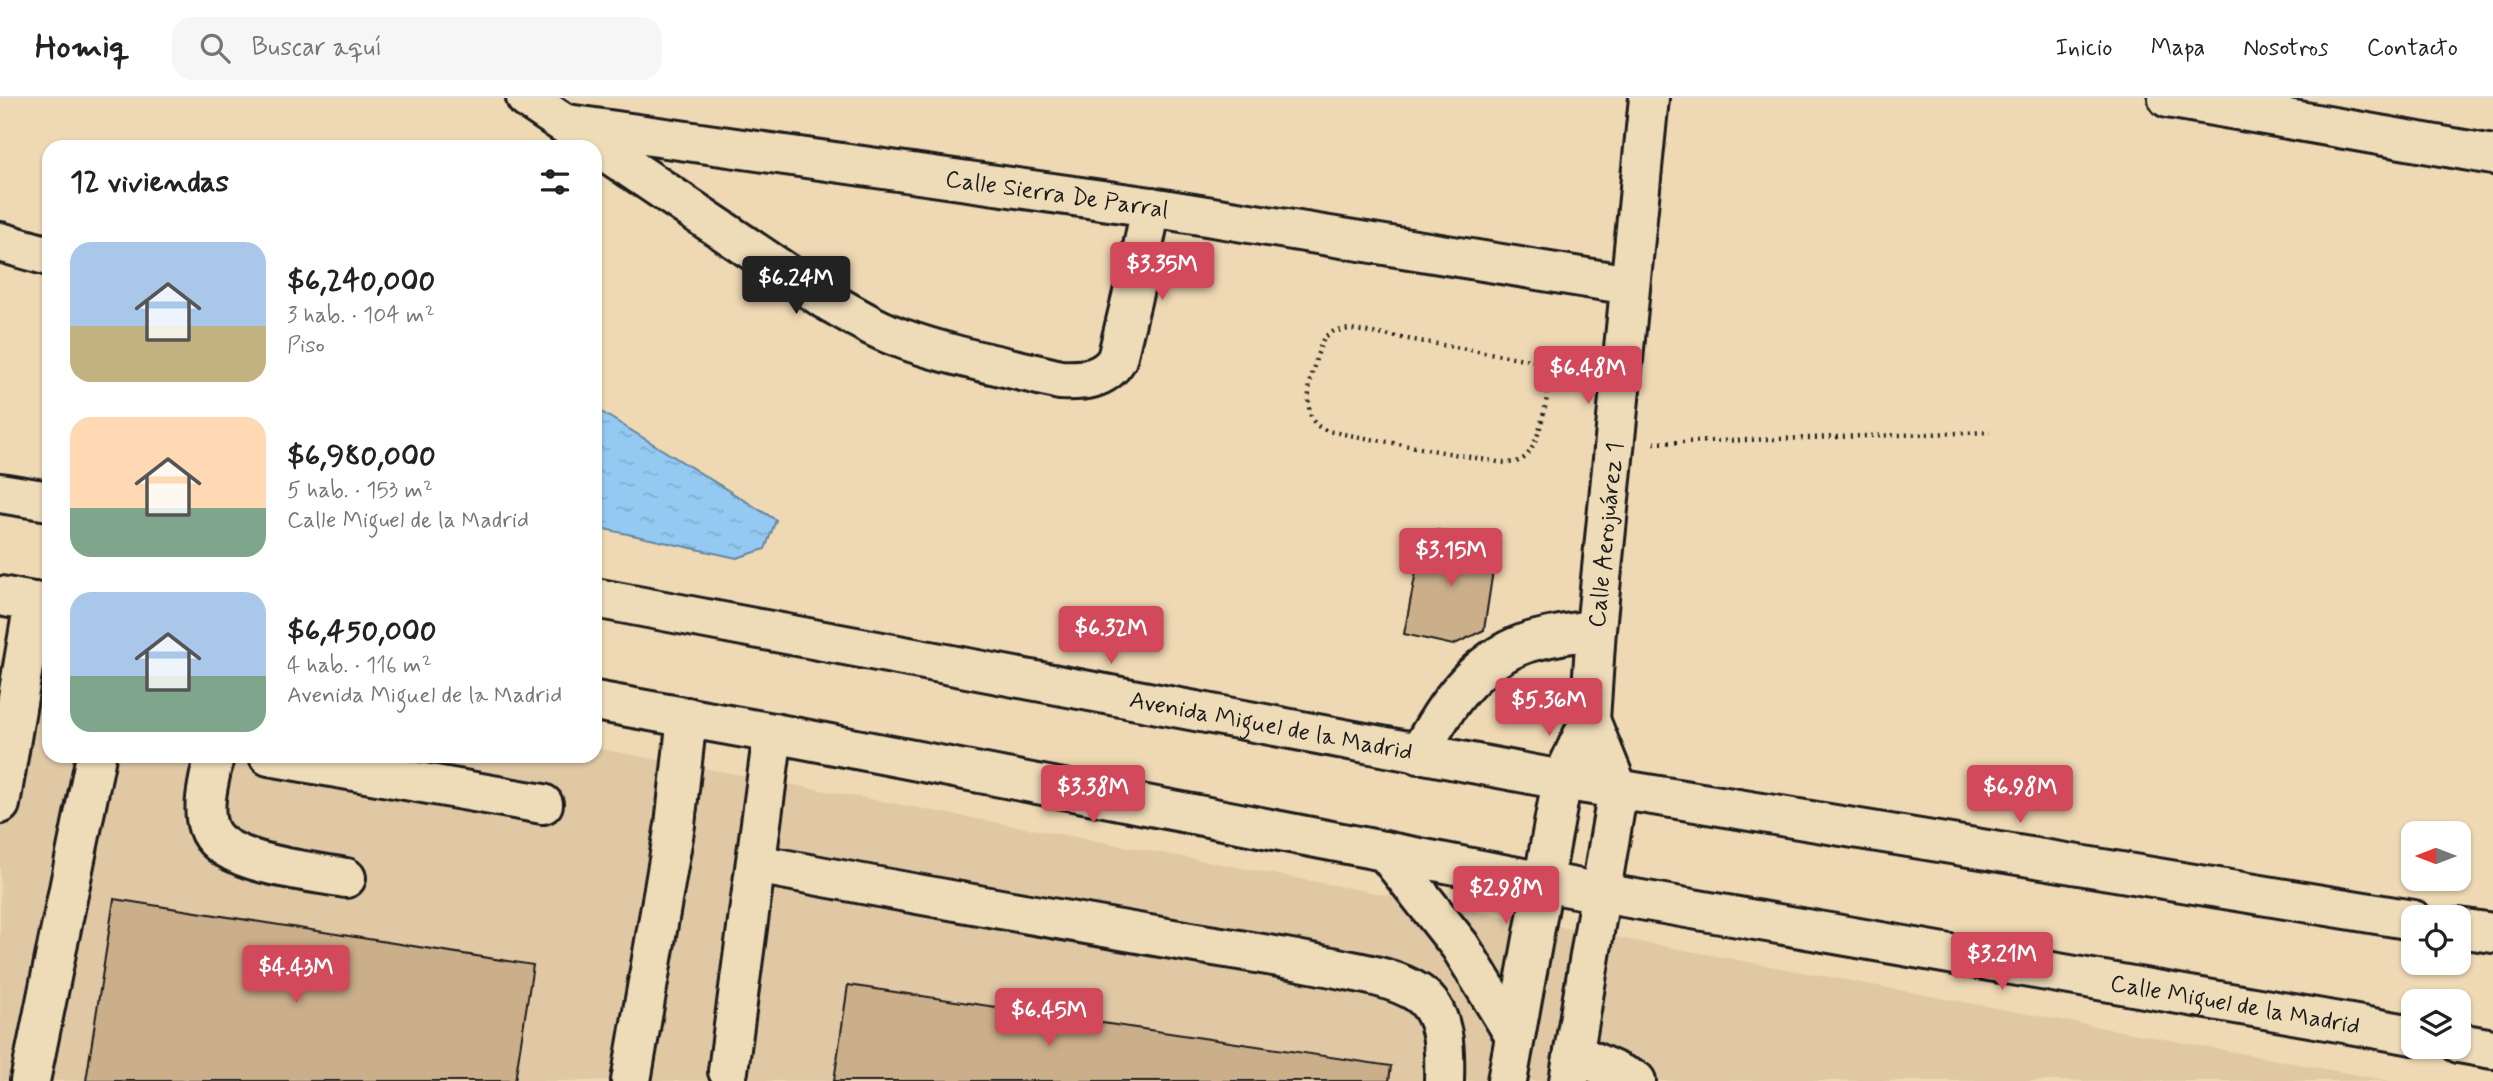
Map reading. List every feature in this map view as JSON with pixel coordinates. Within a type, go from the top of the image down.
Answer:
[{"type":"main road","points":[[526,98],[591,140]]},
{"type":"main road","name":"Calle Aerojuárez 1","points":[[1507,1081],[1562,780],[1590,720],[1596,629],[1649,98]]},
{"type":"main road","points":[[2168,98],[2493,155]]},
{"type":"main road","name":"Calle Sierra De Parral","points":[[567,124],[1151,207],[1630,285]]},
{"type":"main road","points":[[602,148],[826,300],[868,324],[928,347],[1060,380],[1094,378],[1109,372],[1117,359],[1151,207]]},
{"type":"main road","points":[[0,242],[42,254]]},
{"type":"main road","points":[[0,493],[42,500]]},
{"type":"main road","name":"Avenida Miguel de la Madrid","points":[[602,599],[1419,754],[1618,789]]},
{"type":"main road","points":[[0,804],[7,725],[28,601]]},
{"type":"main road","points":[[1419,754],[1434,726],[1467,681],[1490,661],[1528,643],[1596,629]]},
{"type":"main road","points":[[602,702],[1601,893]]},
{"type":"main road","points":[[631,1081],[675,825],[687,717]]},
{"type":"main road","name":"Calle Aerojuárez 1","points":[[1590,720],[1618,789]]},
{"type":"main road","points":[[728,1071],[773,733]]},
{"type":"main road","points":[[30,1081],[95,763]]},
{"type":"main road","points":[[213,763],[206,807],[207,824],[214,839],[226,849],[244,857],[346,878]]},
{"type":"main road","points":[[309,763],[543,804]]},
{"type":"main road","points":[[1636,1081],[1571,1067],[1618,789],[2401,918]]},
{"type":"main road","points":[[1385,851],[1460,946],[1515,1036]]},
{"type":"main road","points":[[756,864],[950,901],[1288,958],[1398,983],[1420,995],[1433,1010],[1441,1028],[1445,1049],[1444,1081]]},
{"type":"main road","name":"Calle Miguel de la Madrid","points":[[1601,893],[2401,1033]]},
{"type":"main road","points":[[2471,930],[2493,933]]},
{"type":"main road","points":[[2471,1045],[2493,1049]]},
{"type":"path","points":[[1553,365],[1535,442],[1525,457],[1514,463],[1498,463],[1327,431],[1315,424],[1310,412],[1309,394],[1316,356],[1324,337],[1334,331],[1350,329],[1622,375]]},
{"type":"path","points":[[1614,444],[1990,432]]},
{"type":"shaded area","points":[[0,659],[42,666],[42,763],[602,763],[602,749],[2390,1081],[0,1081]]},
{"type":"water","points":[[602,412],[776,520],[765,549],[737,558],[602,529]]},
{"type":"building","points":[[1438,530],[1497,544],[1484,630],[1453,645],[1404,634],[1423,535]]},
{"type":"building","points":[[114,899],[533,965],[515,1081],[86,1081]]},
{"type":"building","points":[[848,985],[1391,1066],[1389,1081],[834,1081]]}]
